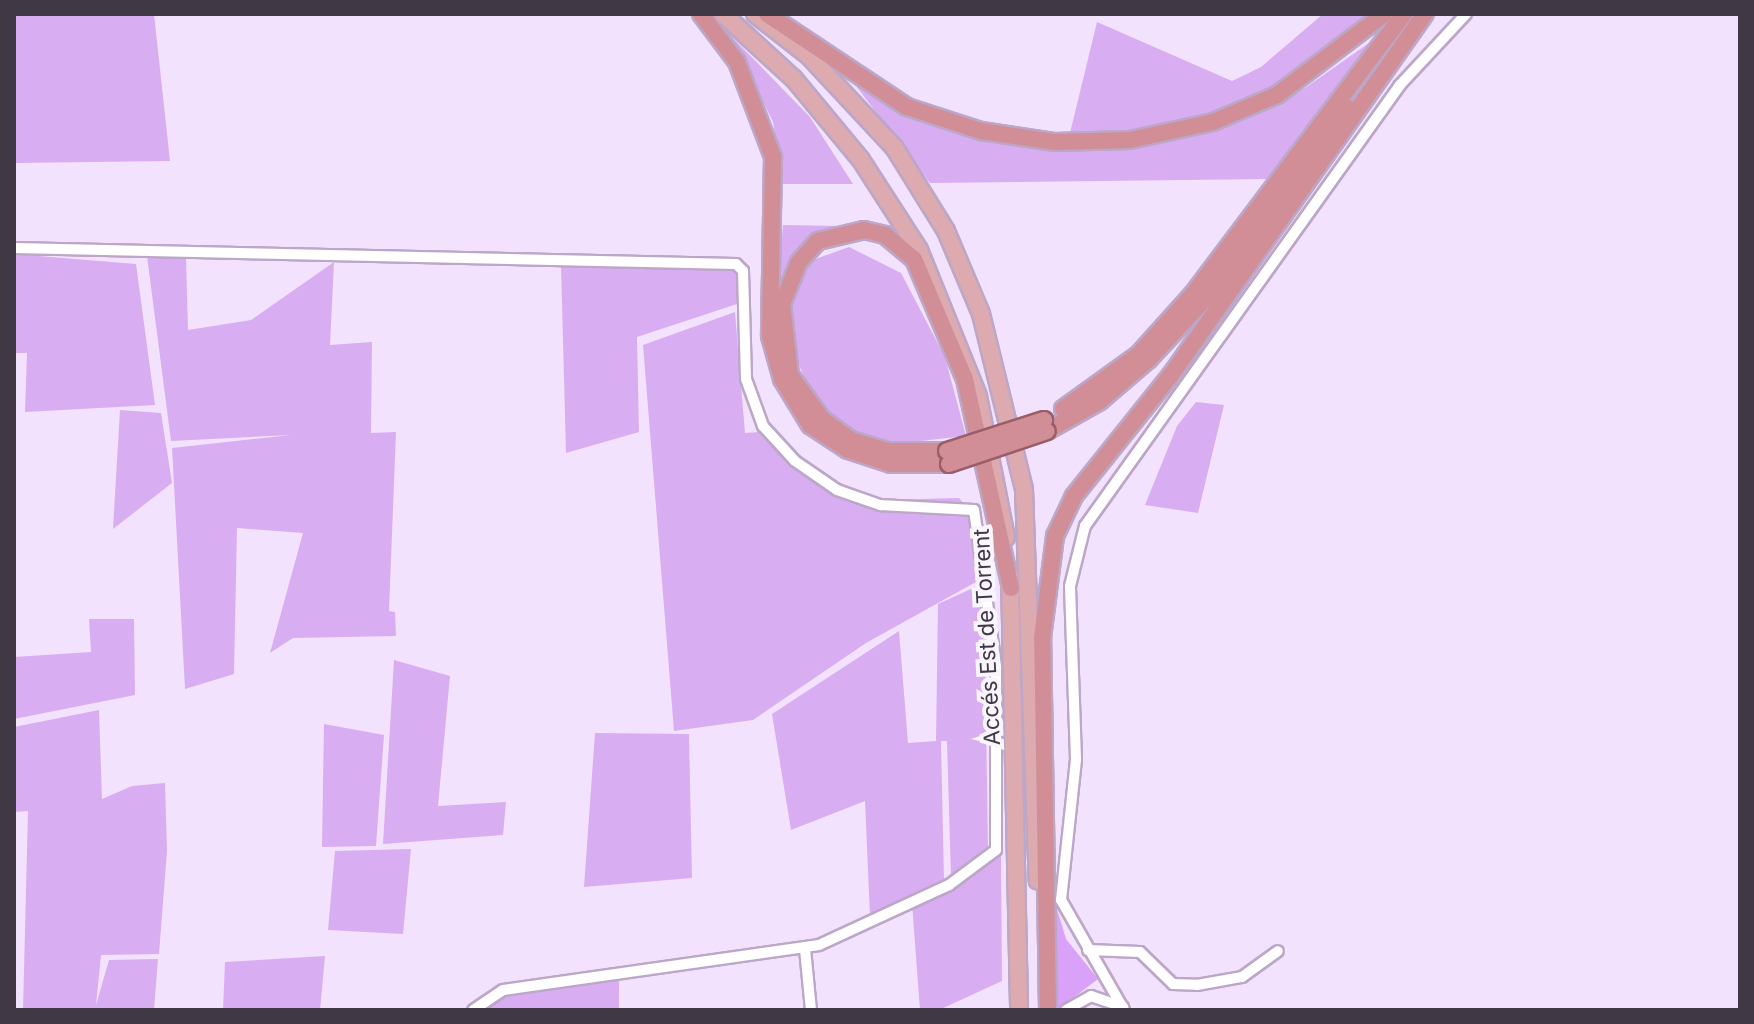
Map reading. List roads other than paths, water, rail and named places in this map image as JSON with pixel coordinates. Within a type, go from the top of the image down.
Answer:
[{"type":"highway","points":[[701,14],[737,62],[773,157],[770,336],[782,379],[810,425],[848,450],[891,464],[948,457],[1045,426],[1100,401],[1205,299],[1381,59],[1424,14]]},
{"type":"highway","points":[[767,14],[907,107],[981,131],[1055,142],[1130,140],[1213,122],[1277,95],[1384,14]]},
{"type":"highway","points":[[1045,426],[1138,355],[1184,304],[1404,14]]},
{"type":"highway","points":[[1048,1010],[1042,638],[1055,536],[1074,496],[1181,362],[1424,14]]},
{"type":"highway","points":[[948,457],[887,451],[851,440],[822,419],[790,375],[782,304],[799,262],[818,241],[864,230],[885,235],[914,259],[965,379],[1011,588]]},
{"type":"main road","name":"Accés Est de Torrent","points":[[723,14],[794,79],[861,160],[919,250],[978,396],[1001,492],[1011,588],[1019,1010]]},
{"type":"main road","name":"Accés Est de Torrent","points":[[755,14],[809,56],[894,147],[946,231],[1004,390],[1033,586],[1040,1010]]},
{"type":"street","points":[[1124,1008],[1105,970],[1088,950],[1061,900],[1076,759],[1070,586],[1085,526],[1400,85],[1466,14]]},
{"type":"street","points":[[14,248],[736,264],[743,271],[746,379],[763,426],[795,461],[837,490],[880,505],[974,510],[996,667],[996,850],[949,885],[805,949],[503,990],[473,1010]]},
{"type":"street","points":[[805,949],[811,1010]]},
{"type":"street","points":[[1088,950],[1140,952],[1173,984],[1197,985],[1242,977],[1278,951]]},
{"type":"street","points":[[1066,1010],[1091,996],[1105,970]]},
{"type":"street","points":[[1091,996],[1124,1008]]}]
